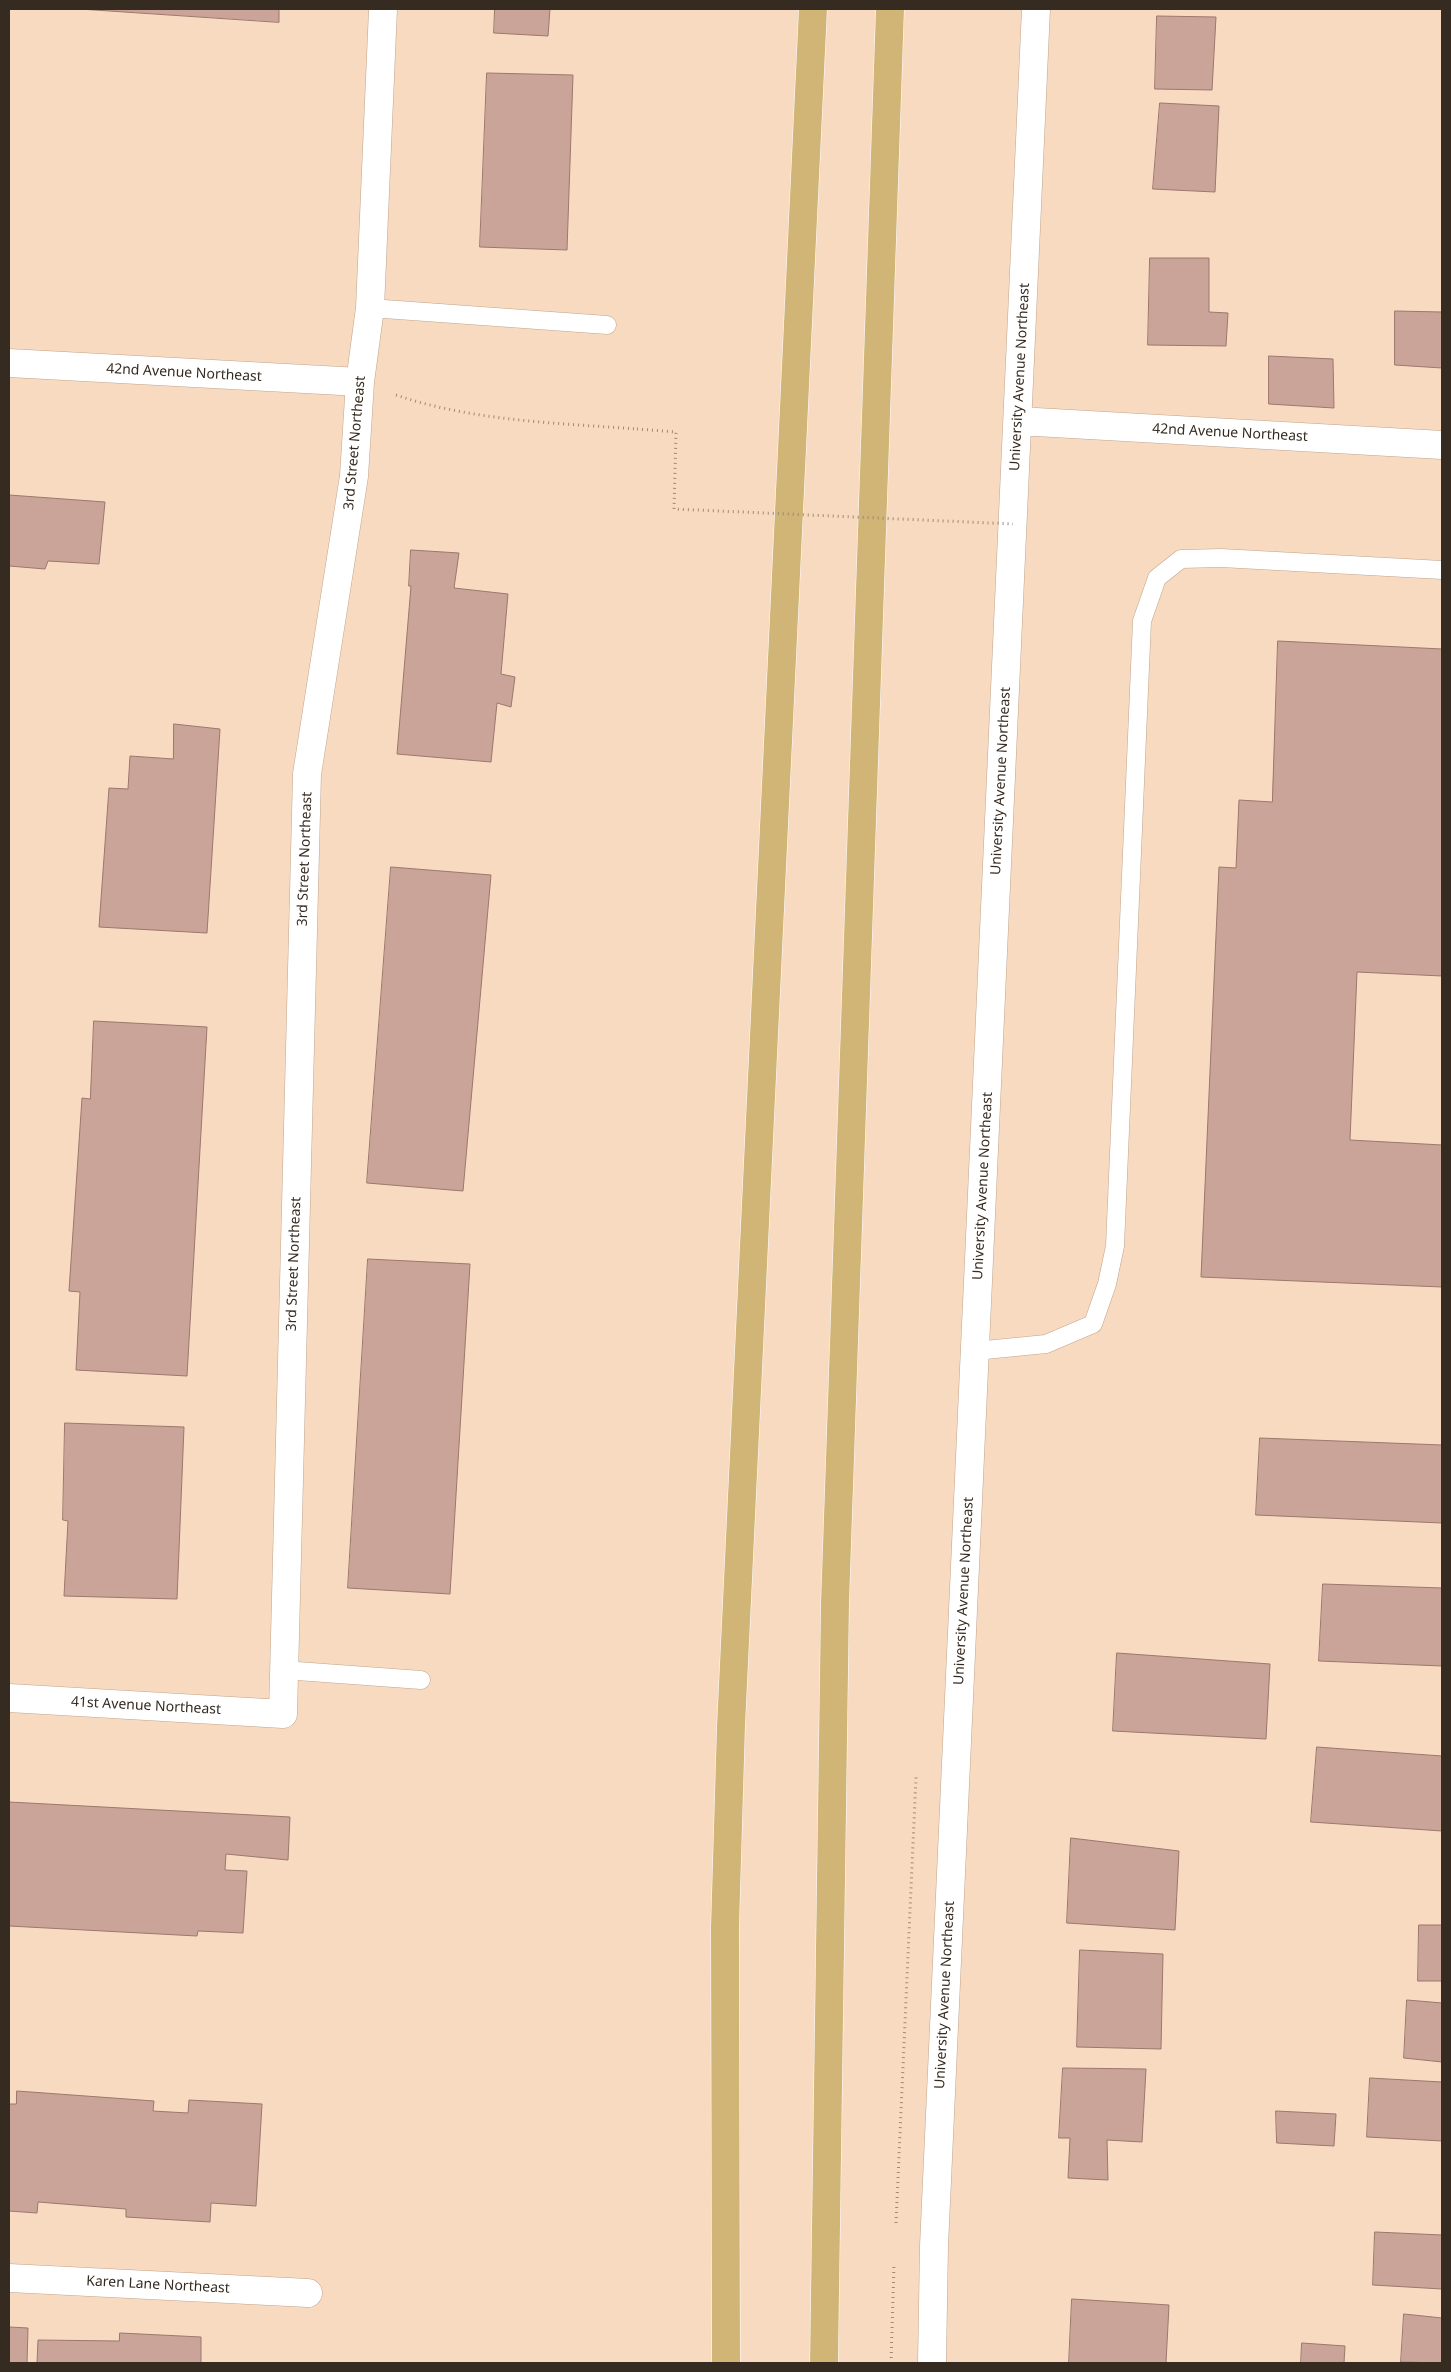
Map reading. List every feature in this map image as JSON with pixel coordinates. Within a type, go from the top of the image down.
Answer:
[{"type":"main road","points":[[726,2363],[725,1927],[731,1726],[814,9]]},
{"type":"main road","points":[[824,2363],[835,1603],[890,9]]},
{"type":"street","name":"3rd Street Northeast","points":[[282,1714],[307,774],[354,476],[360,382],[370,308],[383,9]]},
{"type":"street","name":"University Avenue Northeast","points":[[932,2363],[934,2246],[1036,9]]},
{"type":"street","name":"42nd Avenue Northeast","points":[[9,363],[360,382]]},
{"type":"street","name":"42nd Avenue Northeast","points":[[1018,421],[1442,445]]},
{"type":"street","name":"41st Avenue Northeast","points":[[9,1698],[282,1714]]},
{"type":"street","name":"Karen Lane Northeast","points":[[9,2278],[308,2293]]},
{"type":"lane","points":[[370,308],[607,325]]},
{"type":"lane","points":[[975,1351],[1046,1344],[1093,1324],[1107,1284],[1115,1246],[1142,620],[1158,578],[1181,559],[1222,558],[1442,570]]},
{"type":"lane","points":[[283,1670],[421,1680]]},
{"type":"path","points":[[360,382],[420,403],[517,420],[676,432],[674,509],[1013,524]]},
{"type":"building","points":[[80,9],[279,9],[279,22]]},
{"type":"building","points":[[495,9],[550,9],[548,36],[494,33]]},
{"type":"building","points":[[1157,16],[1216,17],[1212,90],[1155,89]]},
{"type":"building","points":[[487,73],[573,75],[567,250],[480,247]]},
{"type":"building","points":[[1160,103],[1219,106],[1215,192],[1153,189]]},
{"type":"building","points":[[1150,258],[1209,258],[1209,312],[1228,313],[1226,346],[1148,345]]},
{"type":"building","points":[[1395,311],[1442,312],[1442,368],[1395,365]]},
{"type":"building","points":[[1269,356],[1333,359],[1334,408],[1269,404]]},
{"type":"building","points":[[9,495],[105,502],[99,564],[48,561],[45,569],[9,566]]},
{"type":"building","points":[[411,550],[459,553],[454,588],[508,594],[501,674],[515,677],[511,707],[497,703],[491,762],[397,754],[411,586],[409,586]]},
{"type":"building","points":[[1278,641],[1442,649],[1442,976],[1357,972],[1350,1140],[1442,1145],[1442,1287],[1201,1277],[1219,867],[1236,868],[1239,800],[1272,802]]},
{"type":"building","points":[[174,724],[220,729],[207,933],[99,927],[109,788],[128,789],[130,756],[173,759]]},
{"type":"building","points":[[391,867],[491,875],[463,1191],[367,1183]]},
{"type":"building","points":[[94,1021],[207,1027],[187,1376],[76,1370],[80,1292],[69,1291],[82,1098],[90,1099]]},
{"type":"building","points":[[368,1259],[470,1264],[450,1594],[348,1588]]},
{"type":"building","points":[[65,1423],[184,1427],[177,1599],[64,1596],[68,1521],[63,1520]]},
{"type":"building","points":[[1260,1438],[1442,1445],[1442,1523],[1256,1515]]},
{"type":"building","points":[[1323,1584],[1442,1588],[1442,1666],[1319,1661]]},
{"type":"building","points":[[1117,1653],[1270,1664],[1266,1739],[1113,1731]]},
{"type":"building","points":[[1317,1747],[1442,1756],[1442,1831],[1311,1822]]},
{"type":"building","points":[[9,1802],[290,1817],[288,1860],[226,1854],[225,1870],[247,1871],[243,1933],[198,1931],[197,1936],[9,1926]]},
{"type":"building","points":[[1071,1838],[1179,1851],[1175,1930],[1067,1923]]},
{"type":"building","points":[[1419,1925],[1442,1925],[1442,1981],[1418,1981]]},
{"type":"building","points":[[1080,1950],[1163,1954],[1161,2049],[1077,2047]]},
{"type":"building","points":[[1407,2000],[1442,2003],[1442,2062],[1404,2058]]},
{"type":"building","points":[[1063,2068],[1146,2069],[1142,2142],[1107,2140],[1108,2180],[1068,2178],[1070,2138],[1059,2138]]},
{"type":"building","points":[[1370,2078],[1442,2082],[1442,2141],[1367,2137]]},
{"type":"building","points":[[17,2091],[154,2101],[153,2111],[188,2113],[189,2100],[262,2104],[256,2206],[211,2203],[210,2222],[126,2217],[126,2209],[38,2202],[37,2213],[9,2211],[9,2104],[16,2104]]},
{"type":"building","points":[[1276,2111],[1336,2114],[1334,2146],[1277,2143]]},
{"type":"building","points":[[1375,2232],[1442,2235],[1442,2289],[1373,2285]]},
{"type":"building","points":[[1072,2299],[1169,2305],[1166,2363],[1069,2363]]},
{"type":"building","points":[[1404,2314],[1442,2318],[1442,2363],[1401,2362]]},
{"type":"building","points":[[9,2327],[28,2328],[27,2363],[9,2363]]},
{"type":"building","points":[[120,2333],[201,2337],[201,2363],[37,2363],[38,2340],[119,2341]]},
{"type":"building","points":[[1302,2343],[1345,2346],[1344,2363],[1301,2363]]}]
